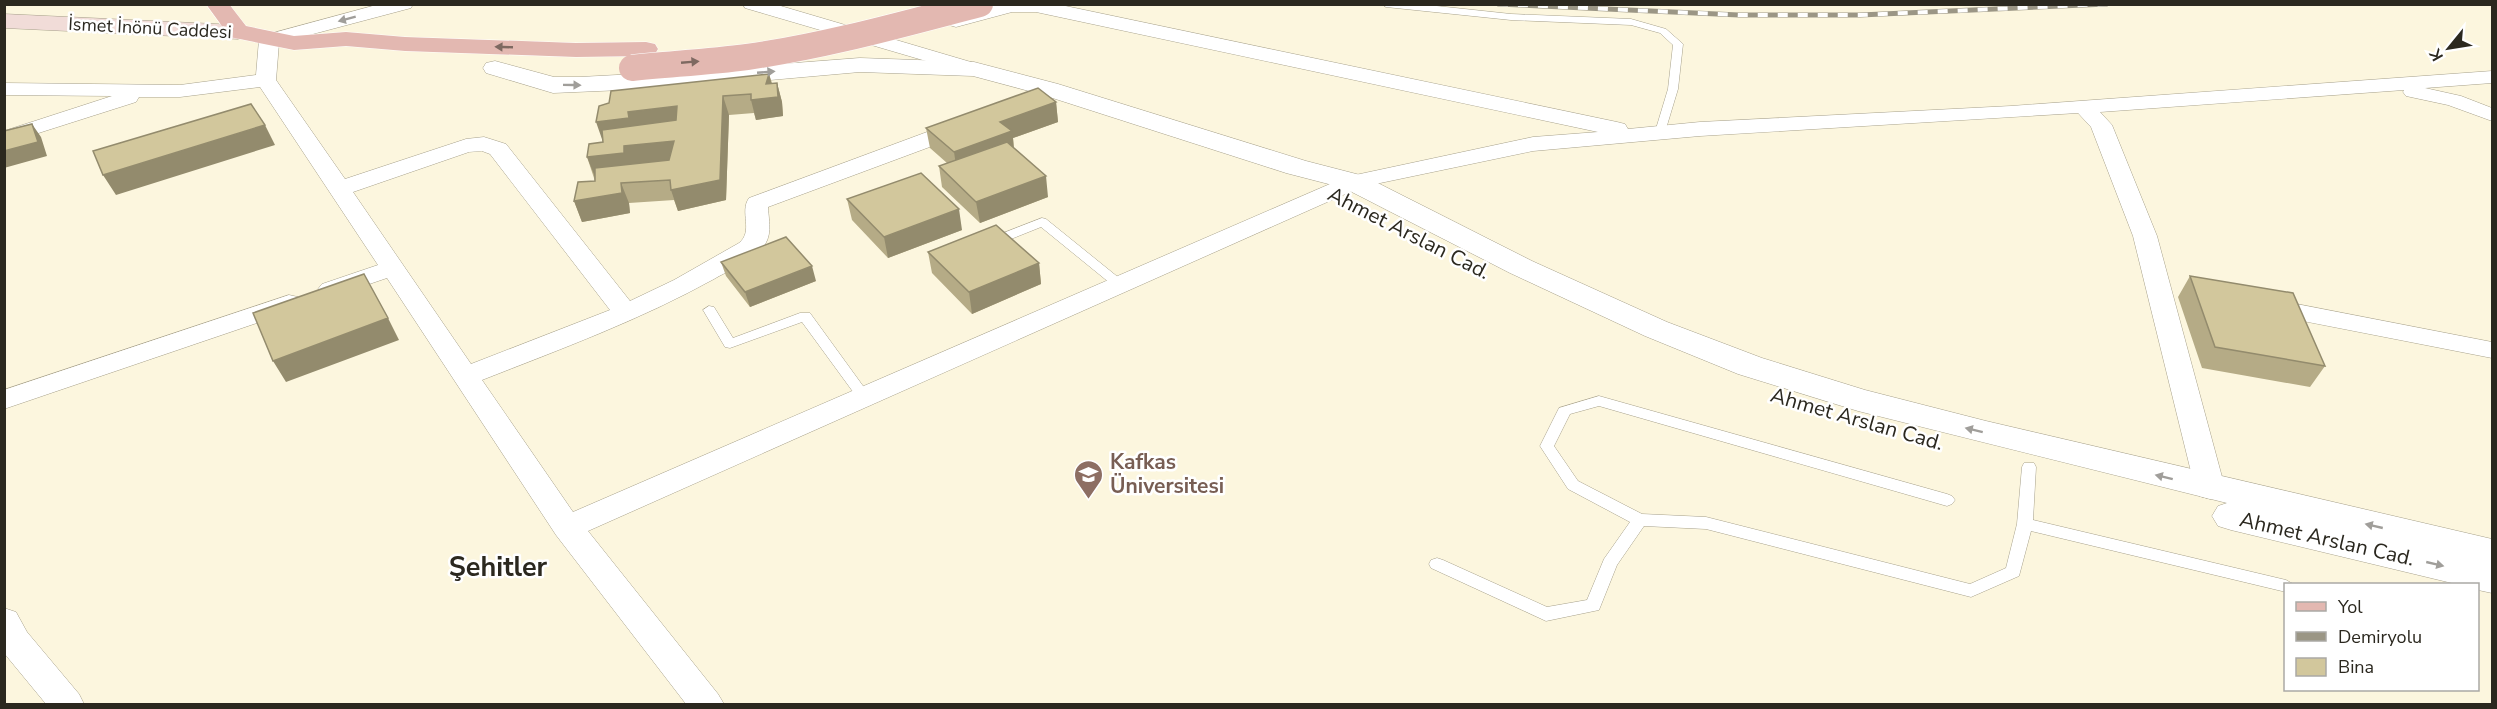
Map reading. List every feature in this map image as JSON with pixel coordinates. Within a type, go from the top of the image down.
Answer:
[{"type":"main road","points":[[217,4],[238,32]]},
{"type":"main road","points":[[282,41],[346,39],[429,45],[576,50],[639,58],[760,36],[904,4]]},
{"type":"main road","points":[[282,41],[310,51],[343,56],[495,68],[639,58],[756,55],[857,36],[980,4]]},
{"type":"main road","name":"İsmet İnönü Caddesi","points":[[4,21],[238,32],[282,41]]},
{"type":"street","points":[[266,80],[282,41],[404,4]]},
{"type":"street","points":[[752,4],[1056,92]]},
{"type":"street","points":[[882,42],[1011,6],[1036,6],[1573,118],[1638,134]]},
{"type":"street","points":[[495,68],[553,85],[691,80],[860,65],[974,69]]},
{"type":"street","points":[[567,527],[1341,188],[1533,144],[1660,132],[2085,107],[2493,77]]},
{"type":"street","points":[[4,89],[180,91],[266,80]]},
{"type":"street","points":[[266,80],[567,527],[706,705]]},
{"type":"street","points":[[2382,86],[2454,100],[2493,114]]},
{"type":"street","points":[[4,138],[150,91]]},
{"type":"street","points":[[1023,104],[1056,92]]},
{"type":"street","name":"Ahmet Arslan Cad.","points":[[1056,92],[1296,167],[1656,329],[1750,366],[1858,400],[2210,488],[2493,553]]},
{"type":"street","points":[[2085,107],[2101,125],[2168,287],[2210,488]]},
{"type":"street","points":[[466,376],[625,312],[688,283],[752,245],[760,233],[755,212],[757,203],[979,120]]},
{"type":"street","points":[[339,189],[466,146],[484,144],[498,149],[625,312]]},
{"type":"street","name":"Ahmet Arslan Cad.","points":[[1341,188],[1504,280],[1641,345],[1740,384],[1853,421],[2029,467],[2493,578]]},
{"type":"street","points":[[4,400],[393,268]]},
{"type":"street","points":[[2237,301],[2493,350]]},
{"type":"street","points":[[8,636],[67,705]]},
{"type":"lane","points":[[1386,4],[1511,17],[1631,22],[1663,31],[1678,44],[1677,71],[1672,99],[1660,132]]},
{"type":"lane","points":[[975,249],[1042,222],[1120,285]]},
{"type":"lane","points":[[709,310],[730,344],[805,316],[864,397]]},
{"type":"lane","points":[[1947,500],[1599,401],[1564,411],[1547,446],[1573,485],[1640,520],[1706,523],[1971,591],[2013,572],[2025,524],[2029,467]]},
{"type":"lane","points":[[1437,564],[1546,614],[1593,605],[1610,563],[1640,520]]},
{"type":"lane","points":[[2025,524],[2284,586]]},
{"type":"building","points":[[769,74],[766,84],[777,83],[778,97],[751,100],[751,94],[723,96],[720,180],[671,190],[670,180],[621,183],[622,193],[574,201],[578,182],[595,181],[595,168],[669,160],[674,141],[624,146],[624,153],[587,157],[589,144],[603,142],[602,130],[676,120],[677,106],[628,112],[629,118],[596,122],[599,106],[609,103],[611,91]]},
{"type":"building","points":[[1038,88],[1056,102],[1000,122],[1012,131],[954,152],[926,128]]},
{"type":"building","points":[[251,104],[265,125],[103,175],[93,151]]},
{"type":"building","points":[[32,124],[38,142],[4,151],[4,131]]},
{"type":"building","points":[[1007,142],[1046,176],[976,202],[939,166]]},
{"type":"building","points":[[921,173],[959,209],[884,237],[847,199]]},
{"type":"building","points":[[996,225],[1039,263],[969,292],[928,252]]},
{"type":"building","points":[[786,237],[812,266],[745,292],[721,262]]},
{"type":"building","points":[[364,274],[388,318],[273,361],[253,313]]},
{"type":"building","points":[[2190,276],[2293,293],[2325,366],[2215,347]]},
{"type":"railway","points":[[1498,4],[1739,15],[1860,15],[2107,4]]},
{"type":"place","name":"Kafkas Üniversitesi","points":[[1089,500]]},
{"type":"district","name":"Şehitler","points":[[498,567]]}]
